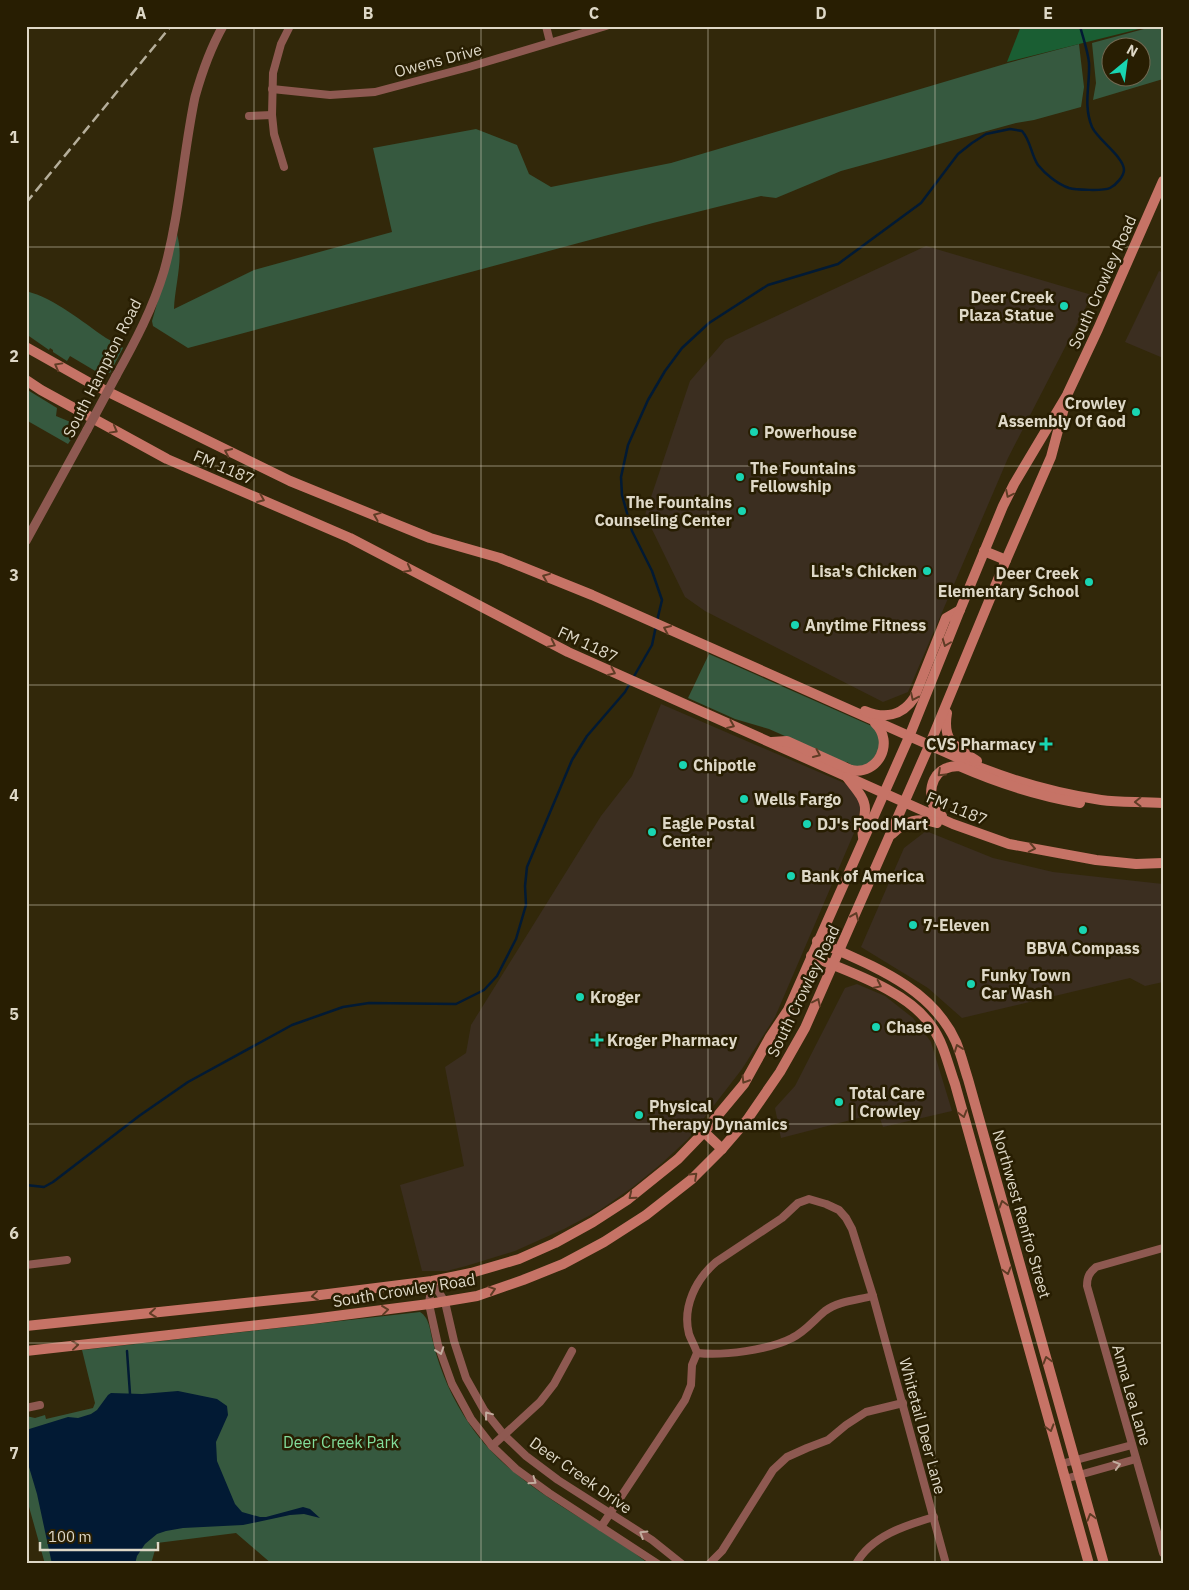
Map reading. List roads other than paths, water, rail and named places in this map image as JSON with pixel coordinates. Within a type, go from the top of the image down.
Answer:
[{"type":"main road","name":"South Crowley Road","points":[[26,1326],[303,1297],[432,1281],[471,1273],[511,1261],[555,1243],[593,1222],[626,1200],[678,1159],[704,1132],[744,1084],[770,1037],[788,1010],[909,737],[984,551],[1014,484],[1067,395],[1163,181]]},
{"type":"main road","name":"FM 1187","points":[[26,347],[97,387],[290,481],[430,538],[500,558],[592,595],[981,768],[1026,784],[1101,800],[1163,803]]},
{"type":"main road","name":"FM 1187","points":[[26,380],[167,459],[350,538],[568,652],[883,794],[1008,844],[1096,860],[1136,864],[1163,864]]},
{"type":"main road","name":"South Crowley Road","points":[[26,1351],[429,1304],[477,1296],[563,1264],[604,1242],[646,1215],[692,1179],[747,1120],[780,1072],[805,1028],[929,746],[1051,457],[1067,395]]},
{"type":"main road","points":[[984,551],[1006,560]]},
{"type":"main road","points":[[736,660],[748,658],[870,713],[891,716],[898,714],[910,705],[946,618],[960,610]]},
{"type":"main road","points":[[948,700],[945,723],[950,741],[963,752],[977,760],[981,768]]},
{"type":"main road","points":[[771,742],[787,740],[859,772],[875,764],[882,751],[884,738],[880,728],[866,717]]},
{"type":"main road","points":[[954,824],[934,808],[931,796],[932,785],[938,774],[951,766],[958,766],[1020,790],[1058,799],[1108,807],[1120,802]]},
{"type":"main road","points":[[846,776],[864,802],[862,830],[864,839]]},
{"type":"main road","points":[[888,838],[899,827],[917,819],[926,819],[999,846],[1008,844]]},
{"type":"main road","name":"Northwest Renfro Street","points":[[817,941],[880,970],[905,984],[925,999],[941,1016],[956,1042],[1104,1564]]},
{"type":"main road","name":"Northwest Renfro Street","points":[[811,956],[880,985],[902,998],[920,1012],[932,1026],[943,1046],[1089,1564]]},
{"type":"main road","points":[[932,1026],[941,1016]]},
{"type":"main road","points":[[704,1132],[722,1149]]},
{"type":"street","name":"South Hampton Road","points":[[26,541],[142,330],[164,272],[172,239],[196,97],[202,74],[214,42],[223,26]]},
{"type":"street","points":[[284,167],[274,134],[272,89],[276,58],[290,26]]},
{"type":"street","points":[[546,26],[550,42]]},
{"type":"street","name":"Owens Drive","points":[[272,89],[330,95],[375,92],[469,67],[606,26]]},
{"type":"street","points":[[249,116],[272,115]]},
{"type":"street","name":"Whitetail Deer Lane","points":[[697,1352],[689,1333],[689,1306],[692,1293],[708,1269],[782,1218],[798,1204],[809,1200],[826,1204],[838,1210],[846,1218],[852,1229],[873,1296],[946,1564]]},
{"type":"street","name":"Anna Lea Lane","points":[[1163,1248],[1096,1267],[1089,1273],[1087,1279],[1163,1553]]},
{"type":"street","points":[[26,1265],[67,1260]]},
{"type":"street","name":"Deer Creek Drive","points":[[432,1281],[445,1302],[454,1341],[466,1378],[484,1410],[504,1435],[526,1456],[558,1480],[652,1540],[682,1564]]},
{"type":"street","name":"Deer Creek Drive","points":[[432,1281],[429,1304],[438,1345],[452,1384],[471,1419],[492,1446],[516,1470],[658,1564]]},
{"type":"street","points":[[601,1527],[685,1400],[691,1385],[692,1365],[697,1352],[723,1354],[767,1347],[783,1342],[799,1335],[827,1310],[840,1304],[873,1296]]},
{"type":"street","points":[[492,1446],[540,1402],[554,1384],[572,1351]]},
{"type":"street","points":[[709,1564],[722,1551],[773,1470],[787,1457],[828,1440],[866,1412],[902,1403]]},
{"type":"street","points":[[26,1408],[40,1405]]},
{"type":"street","points":[[1061,1464],[1132,1445]]},
{"type":"street","points":[[1065,1479],[1136,1459]]},
{"type":"street","points":[[856,1564],[867,1548],[887,1534],[934,1517]]},
{"type":"water","points":[[178,1391],[217,1399],[227,1406],[228,1415],[216,1442],[217,1461],[235,1504],[242,1512],[266,1517],[303,1507],[310,1509],[320,1518],[304,1514],[290,1515],[243,1525],[183,1528],[166,1531],[157,1534],[145,1544],[137,1556],[135,1564],[52,1564],[37,1494],[26,1457],[26,1430],[68,1417],[78,1418],[91,1414],[97,1410],[111,1393],[142,1394]]},
{"type":"waterway","points":[[657,621],[662,600],[652,571],[632,531],[622,495],[621,477],[628,445],[648,400],[665,371],[682,348],[709,323],[768,285],[838,264],[921,203],[958,154],[986,134],[1010,129],[1022,131],[1038,165],[1060,184],[1069,188],[1102,190],[1115,185],[1124,172],[1123,165],[1095,132],[1089,119],[1087,103],[1089,63],[1080,26]]},
{"type":"waterway","points":[[633,678],[652,645],[656,626]]},
{"type":"waterway","points":[[26,1185],[44,1187],[53,1182],[139,1116],[188,1082],[292,1025],[343,1007],[369,1003],[456,1004],[484,990],[497,976],[516,939],[526,905],[527,867],[572,760],[587,736],[625,692],[630,683]]},
{"type":"waterway","points":[[127,1351],[130,1394]]},
{"type":"railway","points":[[26,203],[171,26]]},
{"type":"place","name":"Deer Creek Plaza Statue","points":[[1064,306]]},
{"type":"place","name":"Crowley Assembly Of God","points":[[1136,412]]},
{"type":"place","name":"Powerhouse","points":[[754,432]]},
{"type":"place","name":"The Fountains Fellowship","points":[[740,477]]},
{"type":"place","name":"The Fountains Counseling Center","points":[[742,511]]},
{"type":"place","name":"Lisa's Chicken","points":[[927,571]]},
{"type":"place","name":"Deer Creek Elementary School","points":[[1089,582]]},
{"type":"place","name":"Anytime Fitness","points":[[795,625]]},
{"type":"place","name":"CVS Pharmacy","points":[[1046,744]]},
{"type":"place","name":"Chipotle","points":[[683,765]]},
{"type":"place","name":"Wells Fargo","points":[[744,799]]},
{"type":"place","name":"DJ's Food Mart","points":[[807,824]]},
{"type":"place","name":"Eagle Postal Center","points":[[652,832]]},
{"type":"place","name":"Bank of America","points":[[791,876]]},
{"type":"place","name":"7-Eleven","points":[[913,925]]},
{"type":"place","name":"BBVA Compass","points":[[1083,930]]},
{"type":"place","name":"Funky Town Car Wash","points":[[971,984]]},
{"type":"place","name":"Kroger","points":[[580,997]]},
{"type":"place","name":"Chase","points":[[876,1027]]},
{"type":"place","name":"Kroger Pharmacy","points":[[597,1040]]},
{"type":"place","name":"Total Care | Crowley","points":[[839,1102]]},
{"type":"place","name":"Physical Therapy Dynamics","points":[[639,1115]]},
{"type":"park label","name":"Deer Creek Park","points":[[341,1442]]}]
